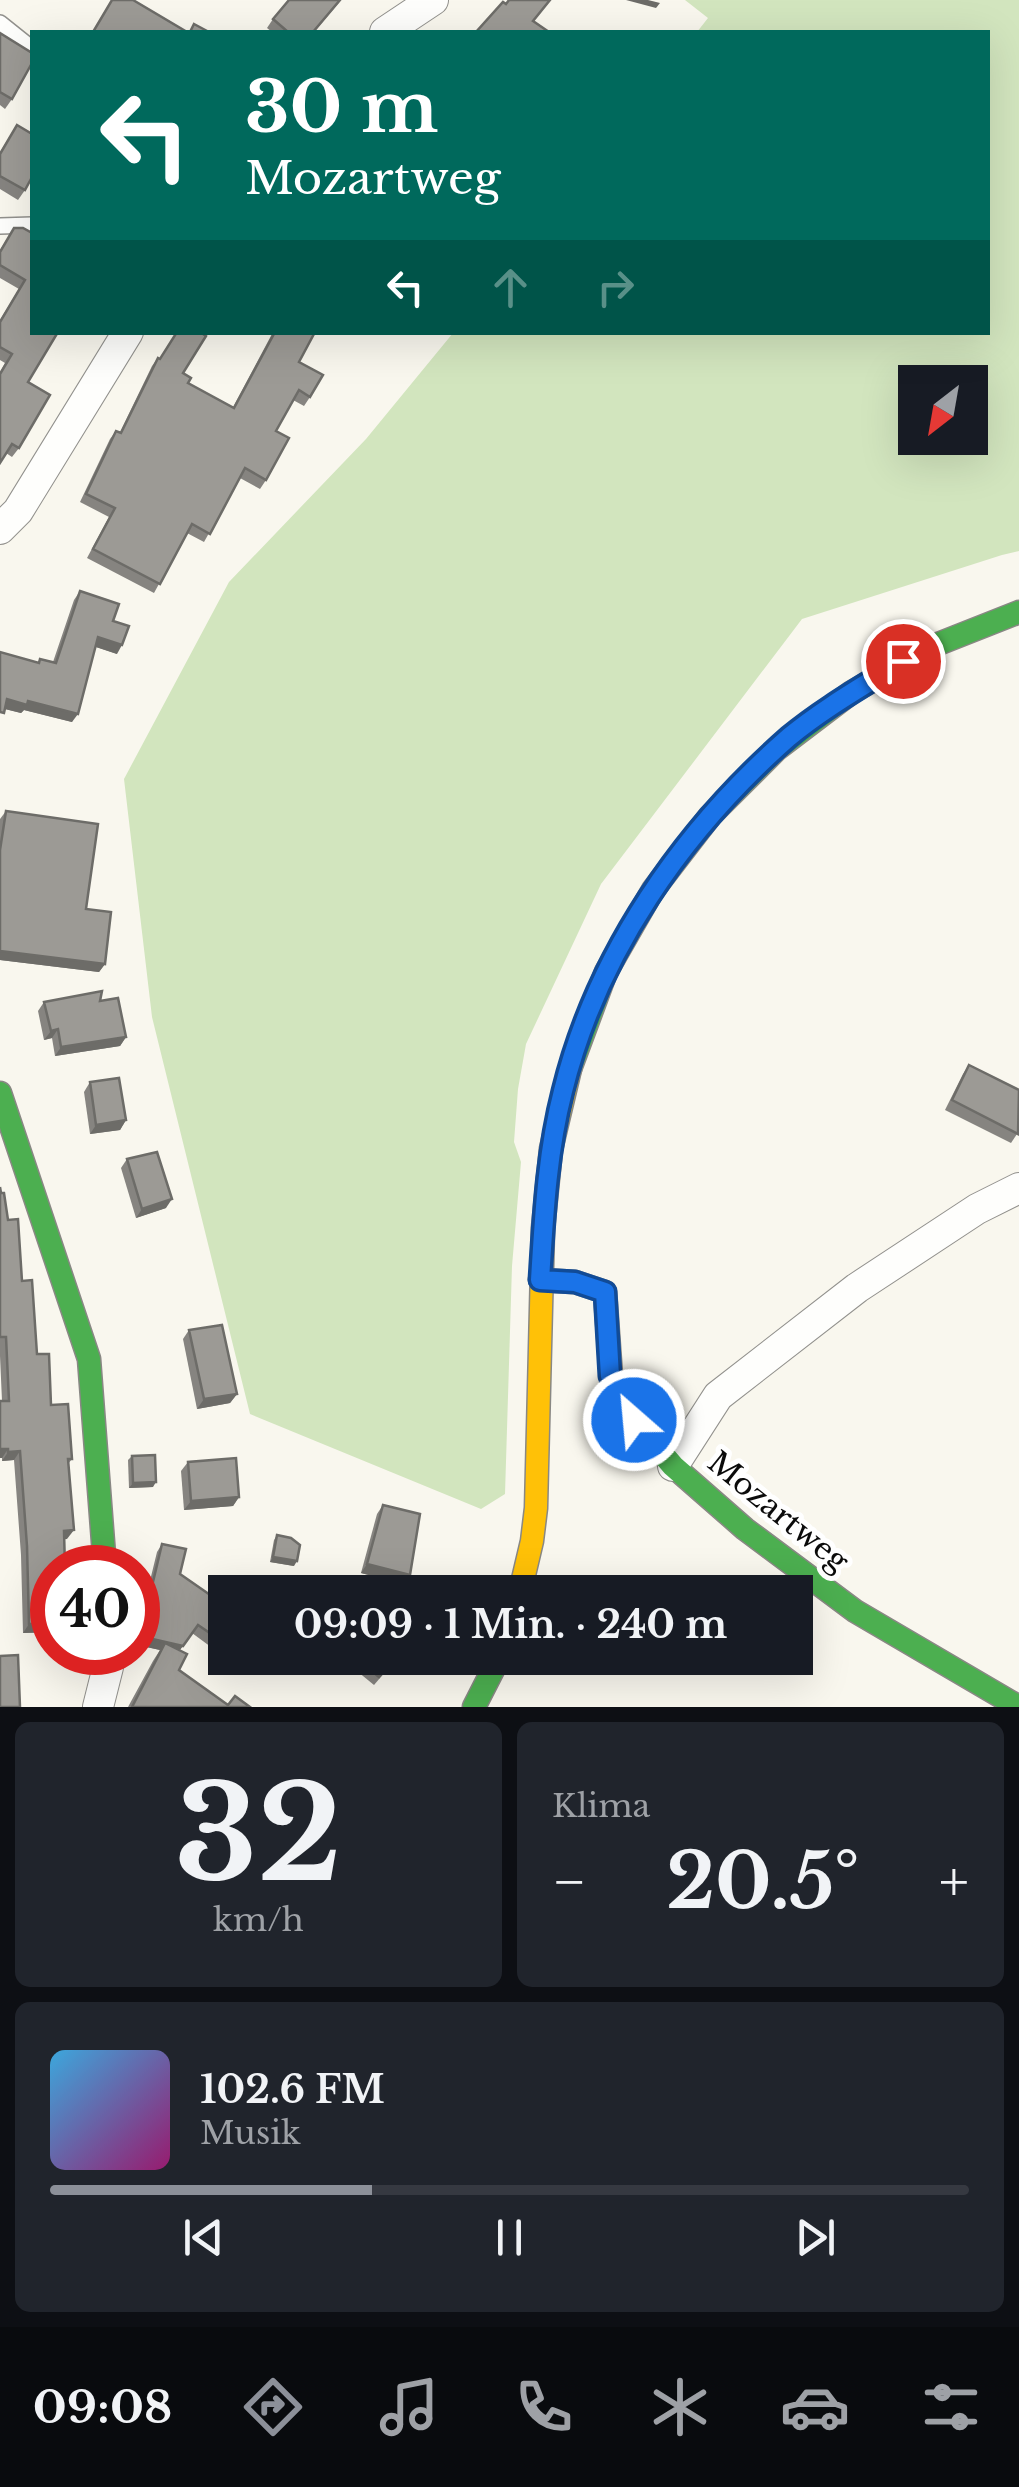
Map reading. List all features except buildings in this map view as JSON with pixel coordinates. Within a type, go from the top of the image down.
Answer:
[{"type":"main road","points":[[524,1575],[534,1533],[540,1422],[540,1280],[551,1148],[580,1030],[638,913],[684,848],[729,796],[791,736],[903,661],[988,621],[1019,612]]},
{"type":"main road","points":[[0,1093],[89,1359],[104,1545]]},
{"type":"main road","name":"Mozartweg","points":[[540,1280],[575,1282],[605,1292],[610,1376],[634,1420],[673,1466],[745,1529],[855,1610],[1019,1707]]},
{"type":"main road","points":[[474,1707],[492,1675]]},
{"type":"street","points":[[388,30],[433,0]]},
{"type":"street","points":[[0,529],[18,510],[126,335]]},
{"type":"street","points":[[673,1466],[718,1396],[857,1288],[976,1209],[1019,1188]]},
{"type":"street","points":[[98,1707],[106,1675]]},
{"type":"lane","points":[[0,22],[30,47]]},
{"type":"lane","points":[[0,226],[30,224]]},
{"type":"green space","points":[[685,0],[1019,0],[1019,551],[802,619],[601,884],[526,1044],[518,1089],[514,1142],[521,1162],[512,1266],[505,1494],[481,1509],[250,1414],[152,1017],[124,779],[229,582],[366,439],[451,335],[990,335],[990,30],[699,30],[708,18]]},
{"type":"traffic: fast","points":[[570,1069],[606,972],[653,890],[710,816],[777,749],[852,692],[933,646],[1019,612]]},
{"type":"traffic: fast","points":[[0,1093],[89,1359],[103,1545]]},
{"type":"traffic: fast","points":[[650,1439],[673,1466],[745,1529],[855,1611],[1019,1707]]},
{"type":"traffic: fast","points":[[474,1707],[490,1675]]},
{"type":"traffic: slow","points":[[524,1575],[536,1508],[543,1228],[551,1149],[570,1069]]},
{"type":"traffic: jam","points":[[540,1280],[575,1282],[605,1292],[611,1376],[634,1420],[650,1439]]},
{"type":"route","points":[[634,1420],[610,1376],[605,1292],[575,1282],[540,1280],[551,1148],[580,1030],[638,913],[684,848],[729,796],[791,736],[903,661]]}]
